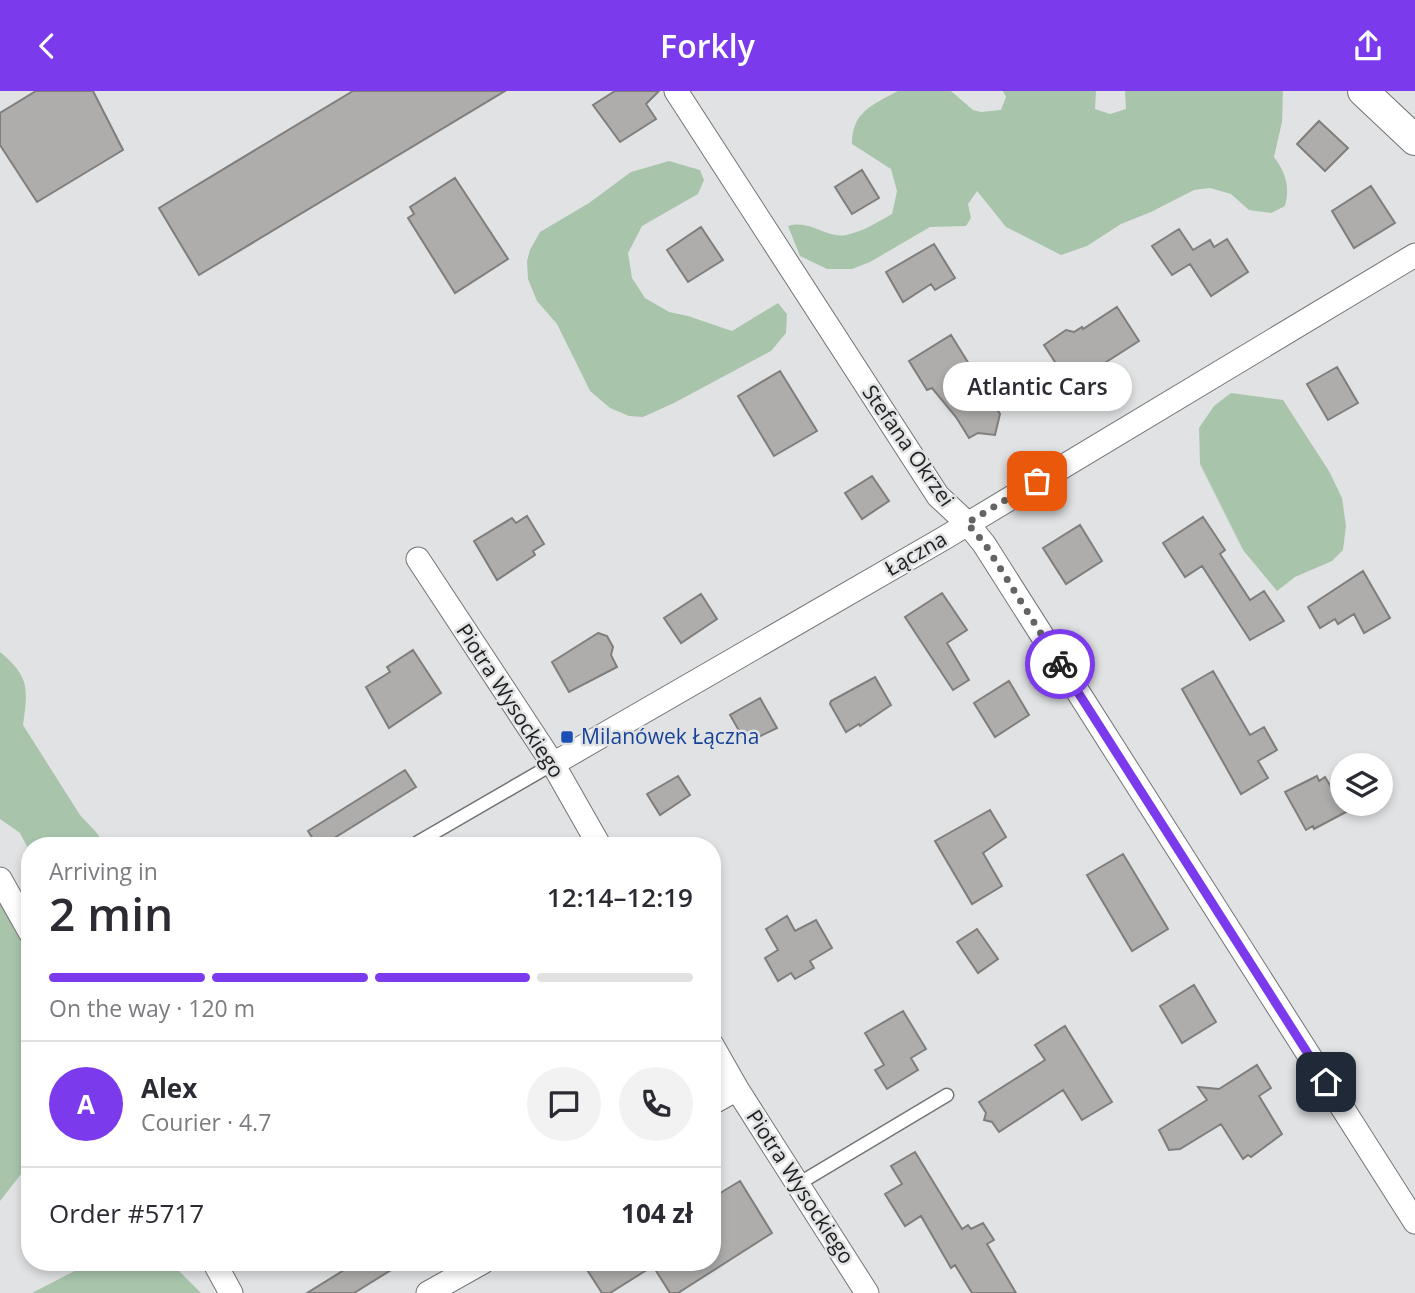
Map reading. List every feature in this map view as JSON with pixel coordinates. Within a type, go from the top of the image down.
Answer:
[{"type":"street","name":"Stefana Okrzei","points":[[676,91],[937,496],[967,523],[985,544],[1415,1222]]},
{"type":"street","points":[[1363,91],[1415,140]]},
{"type":"street","name":"Łączna","points":[[553,764],[967,523],[1415,255]]},
{"type":"street","name":"Piotra Wysockiego","points":[[418,559],[553,764],[594,837]]},
{"type":"street","points":[[0,879],[21,916]]},
{"type":"street","name":"Piotra Wysockiego","points":[[721,1061],[867,1293]]},
{"type":"street","points":[[721,1098],[737,1089]]},
{"type":"street","points":[[219,1271],[231,1293]]},
{"type":"street","points":[[428,1293],[467,1271]]},
{"type":"lane","name":"Łączna","points":[[428,837],[553,764]]},
{"type":"lane","points":[[798,1184],[947,1095]]},
{"type":"green space","points":[[898,91],[951,91],[973,110],[981,112],[1001,110],[1006,97],[1003,91],[1096,91],[1095,109],[1110,114],[1126,109],[1125,91],[1283,91],[1282,122],[1274,157],[1286,180],[1285,206],[1271,213],[1249,210],[1231,194],[1210,188],[1194,190],[1121,224],[1087,246],[1061,255],[1006,227],[977,191],[968,204],[971,218],[966,226],[930,227],[870,262],[852,269],[827,269],[800,256],[788,226],[804,225],[832,234],[846,235],[892,214],[897,191],[891,169],[852,144],[856,124],[865,111]]},
{"type":"green space","points":[[669,161],[700,170],[704,180],[698,194],[642,226],[628,253],[632,278],[645,298],[669,312],[732,331],[778,303],[787,314],[786,333],[771,351],[674,403],[643,417],[629,416],[610,408],[590,391],[557,324],[537,301],[528,279],[527,261],[540,232],[589,203],[631,172]]},
{"type":"green space","points":[[1231,393],[1283,400],[1329,471],[1342,498],[1346,526],[1343,550],[1332,561],[1295,577],[1277,591],[1243,550],[1200,464],[1199,428],[1214,406]]},
{"type":"green space","points":[[0,652],[17,669],[25,684],[23,725],[80,815],[99,837],[22,837],[0,819]]},
{"type":"green space","points":[[0,888],[21,938],[21,1174],[0,1201]]},
{"type":"green space","points":[[74,1271],[179,1271],[201,1293],[32,1293]]},
{"type":"building","points":[[36,91],[93,91],[123,150],[37,202],[0,145],[0,113]]},
{"type":"building","points":[[353,91],[505,91],[199,275],[159,208]]},
{"type":"building","points":[[615,91],[659,91],[646,104],[656,119],[620,142],[593,105]]},
{"type":"building","points":[[1319,121],[1348,148],[1325,171],[1297,144]]},
{"type":"building","points":[[862,170],[879,198],[852,214],[835,187]]},
{"type":"building","points":[[455,178],[508,259],[455,293],[408,218],[414,214],[410,207]]},
{"type":"building","points":[[1371,186],[1395,223],[1354,248],[1332,211]]},
{"type":"building","points":[[701,227],[723,260],[688,282],[667,250]]},
{"type":"building","points":[[1179,229],[1193,250],[1210,240],[1214,247],[1227,239],[1248,272],[1211,296],[1190,264],[1172,275],[1152,246]]},
{"type":"building","points":[[934,244],[955,278],[935,290],[931,284],[903,302],[886,272]]},
{"type":"building","points":[[1117,307],[1139,341],[1070,385],[1044,345],[1066,330],[1074,332],[1082,327],[1083,329]]},
{"type":"building","points":[[951,335],[1000,414],[995,435],[978,433],[969,438],[932,388],[927,390],[909,361]]},
{"type":"building","points":[[1337,367],[1358,403],[1328,420],[1307,384]]},
{"type":"building","points":[[780,371],[817,431],[774,456],[738,396]]},
{"type":"building","points":[[872,476],[889,501],[862,519],[845,493]]},
{"type":"building","points":[[527,516],[544,544],[533,551],[535,555],[497,580],[474,541],[512,518],[516,523]]},
{"type":"building","points":[[1203,517],[1225,550],[1220,554],[1250,600],[1264,591],[1284,621],[1250,640],[1202,566],[1185,577],[1163,543]]},
{"type":"building","points":[[1080,525],[1102,561],[1066,584],[1043,548]]},
{"type":"building","points":[[1363,571],[1390,618],[1364,633],[1354,614],[1338,624],[1335,619],[1320,628],[1308,607]]},
{"type":"building","points":[[942,593],[967,630],[947,643],[969,680],[953,690],[905,617]]},
{"type":"building","points":[[701,594],[717,619],[681,643],[664,618]]},
{"type":"building","points":[[598,633],[607,636],[613,647],[611,655],[617,667],[569,692],[552,662]]},
{"type":"building","points":[[413,650],[441,693],[389,728],[366,687],[390,672],[387,667]]},
{"type":"building","points":[[1213,671],[1250,735],[1264,727],[1277,750],[1258,761],[1268,778],[1241,794],[1182,689]]},
{"type":"building","points":[[875,677],[891,705],[846,732],[830,704],[831,701]]},
{"type":"building","points":[[1009,681],[1029,715],[995,737],[974,703]]},
{"type":"building","points":[[760,698],[777,728],[746,743],[730,715]]},
{"type":"building","points":[[405,770],[416,787],[336,837],[312,837],[308,831]]},
{"type":"building","points":[[678,776],[690,795],[660,815],[647,794]]},
{"type":"building","points":[[1317,776],[1319,781],[1325,777],[1330,785],[1330,816],[1338,816],[1314,829],[1313,826],[1306,830],[1285,792]]},
{"type":"building","points":[[990,810],[1006,837],[983,853],[1002,886],[972,904],[935,841]]},
{"type":"building","points":[[1123,854],[1168,929],[1132,951],[1087,875]]},
{"type":"building","points":[[787,916],[795,931],[816,920],[832,948],[810,961],[814,968],[795,979],[791,973],[778,981],[765,958],[778,950],[766,929]]},
{"type":"building","points":[[977,929],[998,959],[978,973],[957,942]]},
{"type":"building","points":[[1194,985],[1216,1022],[1182,1043],[1160,1006]]},
{"type":"building","points":[[903,1011],[926,1049],[911,1058],[918,1070],[887,1089],[875,1070],[884,1065],[865,1033]]},
{"type":"building","points":[[1065,1026],[1112,1102],[1082,1120],[1063,1090],[999,1132],[992,1122],[984,1120],[986,1113],[979,1102],[1045,1060],[1035,1045]]},
{"type":"building","points":[[1257,1065],[1271,1088],[1259,1096],[1282,1134],[1251,1157],[1248,1155],[1243,1159],[1221,1124],[1180,1149],[1169,1150],[1159,1130],[1207,1100],[1198,1087],[1219,1089]]},
{"type":"building","points":[[915,1152],[962,1229],[968,1225],[971,1229],[983,1223],[994,1240],[987,1244],[1016,1293],[972,1293],[955,1265],[951,1268],[921,1216],[905,1226],[885,1194],[902,1184],[891,1166]]},
{"type":"building","points":[[740,1181],[772,1233],[721,1266],[721,1193]]},
{"type":"building","points":[[342,1271],[389,1271],[354,1293],[307,1293]]},
{"type":"building","points":[[588,1271],[645,1271],[610,1293],[602,1293]]},
{"type":"building","points":[[656,1271],[712,1271],[678,1293],[670,1293]]},
{"type":"way so far","points":[[1037,481],[967,523],[985,544],[1060,664]]},
{"type":"place","name":"Atlantic Cars","points":[[1037,481]]},
{"type":"place","name":"Milanówek Łączna","points":[[567,737]]},
{"type":"route","points":[[1060,664],[1326,1082]]}]
